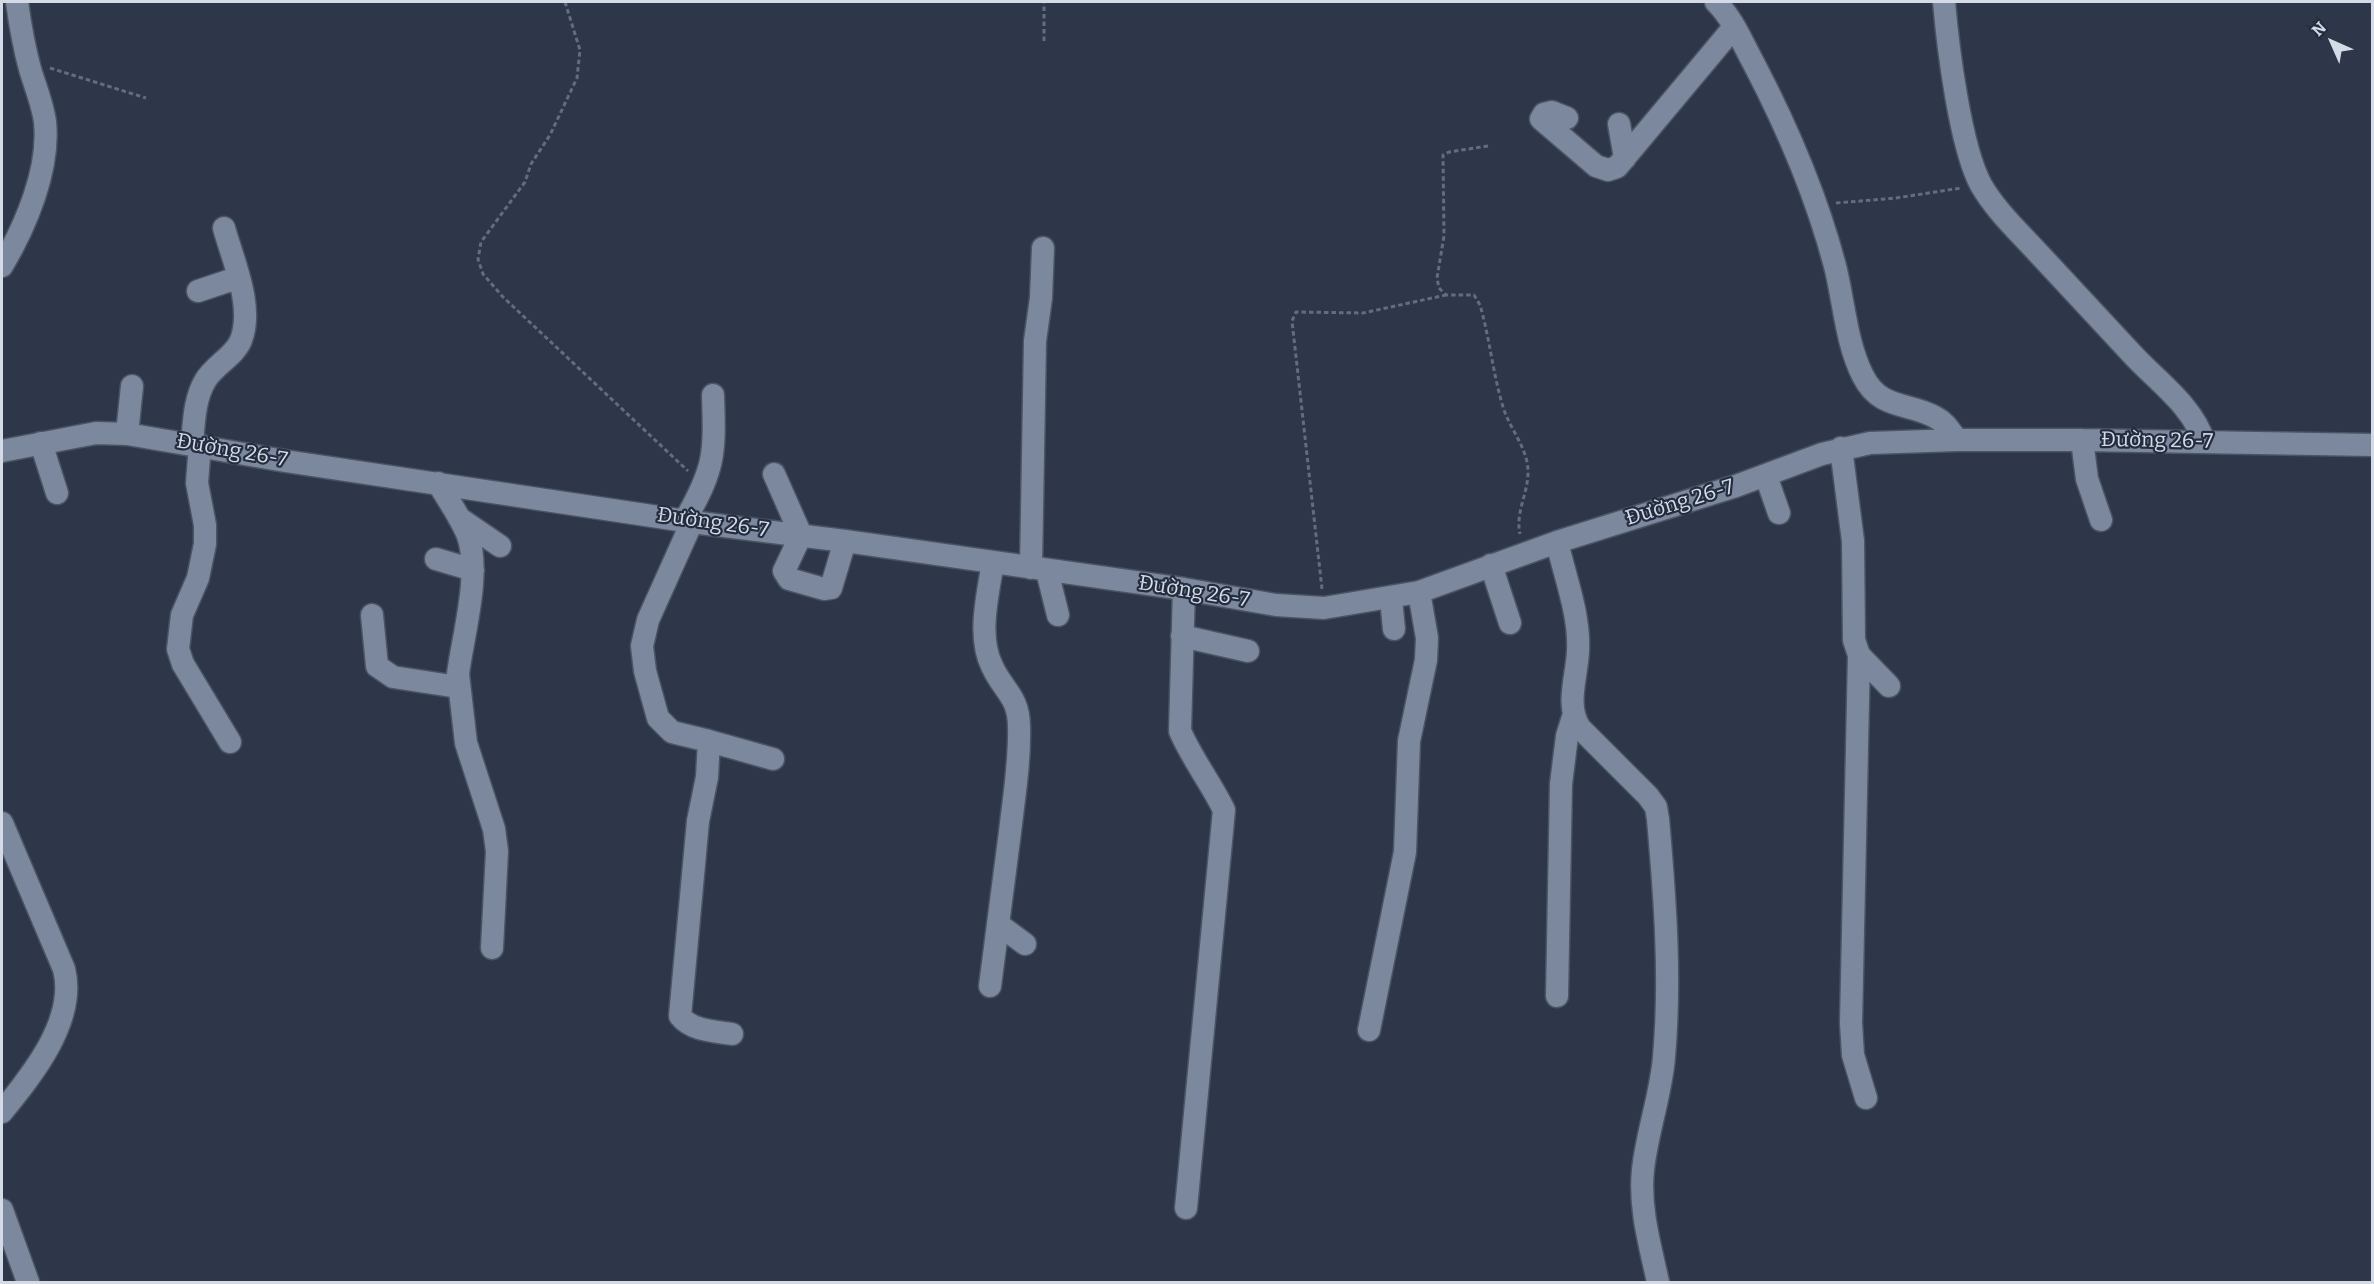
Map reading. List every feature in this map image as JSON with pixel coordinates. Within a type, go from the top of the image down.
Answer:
[{"type":"street","points":[[2,266],[18,238],[30,208],[43,151],[45,123],[28,62],[17,2]]},
{"type":"street","points":[[1716,2],[1734,27],[1786,127],[1816,204],[1835,266],[1854,350],[1865,381],[1875,393],[1889,402],[1937,417],[1957,440]]},
{"type":"street","points":[[1944,2],[1962,121],[1971,158],[1981,184],[2007,219],[2152,375],[2188,410],[2197,421],[2204,442]]},
{"type":"street","points":[[1567,118],[1552,112],[1544,114],[1541,119],[1596,166],[1608,170],[1617,167],[1734,27]]},
{"type":"street","points":[[1619,124],[1625,158]]},
{"type":"street","points":[[224,228],[245,321],[240,342],[205,380],[197,400],[197,483],[205,525],[205,544],[198,578],[182,615],[178,649],[183,664],[230,742]]},
{"type":"street","points":[[1043,248],[1041,298],[1035,341],[1039,569],[1058,615]]},
{"type":"street","points":[[198,291],[237,278]]},
{"type":"street","points":[[126,434],[132,386]]},
{"type":"street","points":[[713,395],[714,455],[704,487],[648,620],[642,646],[645,671],[658,718],[672,732],[773,759]]},
{"type":"street","name":"Đường 26-7","points":[[2,452],[96,433],[126,434],[688,521],[1184,589],[1276,605],[1324,608],[1391,599],[1419,592],[1557,542],[1766,476],[1841,448],[1888,441],[1957,440],[2373,445]]},
{"type":"street","points":[[2082,440],[2087,479],[2101,520]]},
{"type":"street","points":[[41,443],[57,493]]},
{"type":"street","points":[[1841,448],[1851,509],[1854,640],[1859,655],[1851,1023],[1853,1055],[1866,1098]]},
{"type":"street","points":[[774,474],[801,535],[784,571],[789,579],[824,589],[831,588],[845,541]]},
{"type":"street","points":[[1766,476],[1779,513]]},
{"type":"street","points":[[438,483],[467,535],[473,570],[458,687],[466,743],[494,829],[497,851],[492,948]]},
{"type":"street","points":[[457,517],[500,546]]},
{"type":"street","points":[[1557,542],[1576,621],[1578,650],[1573,689],[1573,717],[1567,736],[1561,784],[1557,996]]},
{"type":"street","points":[[436,559],[473,570]]},
{"type":"street","points":[[990,986],[1018,770],[1019,725],[1016,704],[1010,690],[991,666],[987,645],[985,615],[993,562]]},
{"type":"street","points":[[1491,565],[1510,623]]},
{"type":"street","points":[[1184,589],[1180,731],[1187,749],[1216,792],[1224,810],[1186,1208]]},
{"type":"street","points":[[1369,1030],[1405,852],[1409,741],[1426,660],[1427,638],[1419,592]]},
{"type":"street","points":[[1391,599],[1394,629]]},
{"type":"street","points":[[372,615],[377,666],[383,673],[393,677],[458,687]]},
{"type":"street","points":[[1182,636],[1248,651]]},
{"type":"street","points":[[1859,655],[1889,686]]},
{"type":"street","points":[[1573,717],[1656,807],[1665,902],[1667,1013],[1664,1059],[1643,1169],[1642,1195],[1645,1222],[1658,1282]]},
{"type":"street","points":[[709,741],[707,777],[698,821],[680,1016],[687,1024],[696,1028],[732,1034]]},
{"type":"street","points":[[2,823],[68,983],[65,1003],[47,1048],[2,1112]]},
{"type":"street","points":[[998,924],[1026,944]]},
{"type":"street","points":[[2,1210],[28,1282]]},
{"type":"path","points":[[565,2],[580,50],[577,78],[550,135],[531,164],[525,182],[481,242],[478,259],[483,274],[503,297],[704,487]]},
{"type":"path","points":[[1044,2],[1044,41]]},
{"type":"path","points":[[28,62],[146,98]]},
{"type":"path","points":[[1446,295],[1439,288],[1437,278],[1445,208],[1442,160],[1449,152],[1488,146]]},
{"type":"path","points":[[1816,204],[1896,198],[1981,184]]},
{"type":"path","points":[[1324,608],[1292,321],[1296,312],[1363,313],[1446,295],[1473,295],[1480,305],[1503,407],[1511,430],[1523,448],[1528,469],[1519,530],[1526,553]]}]
